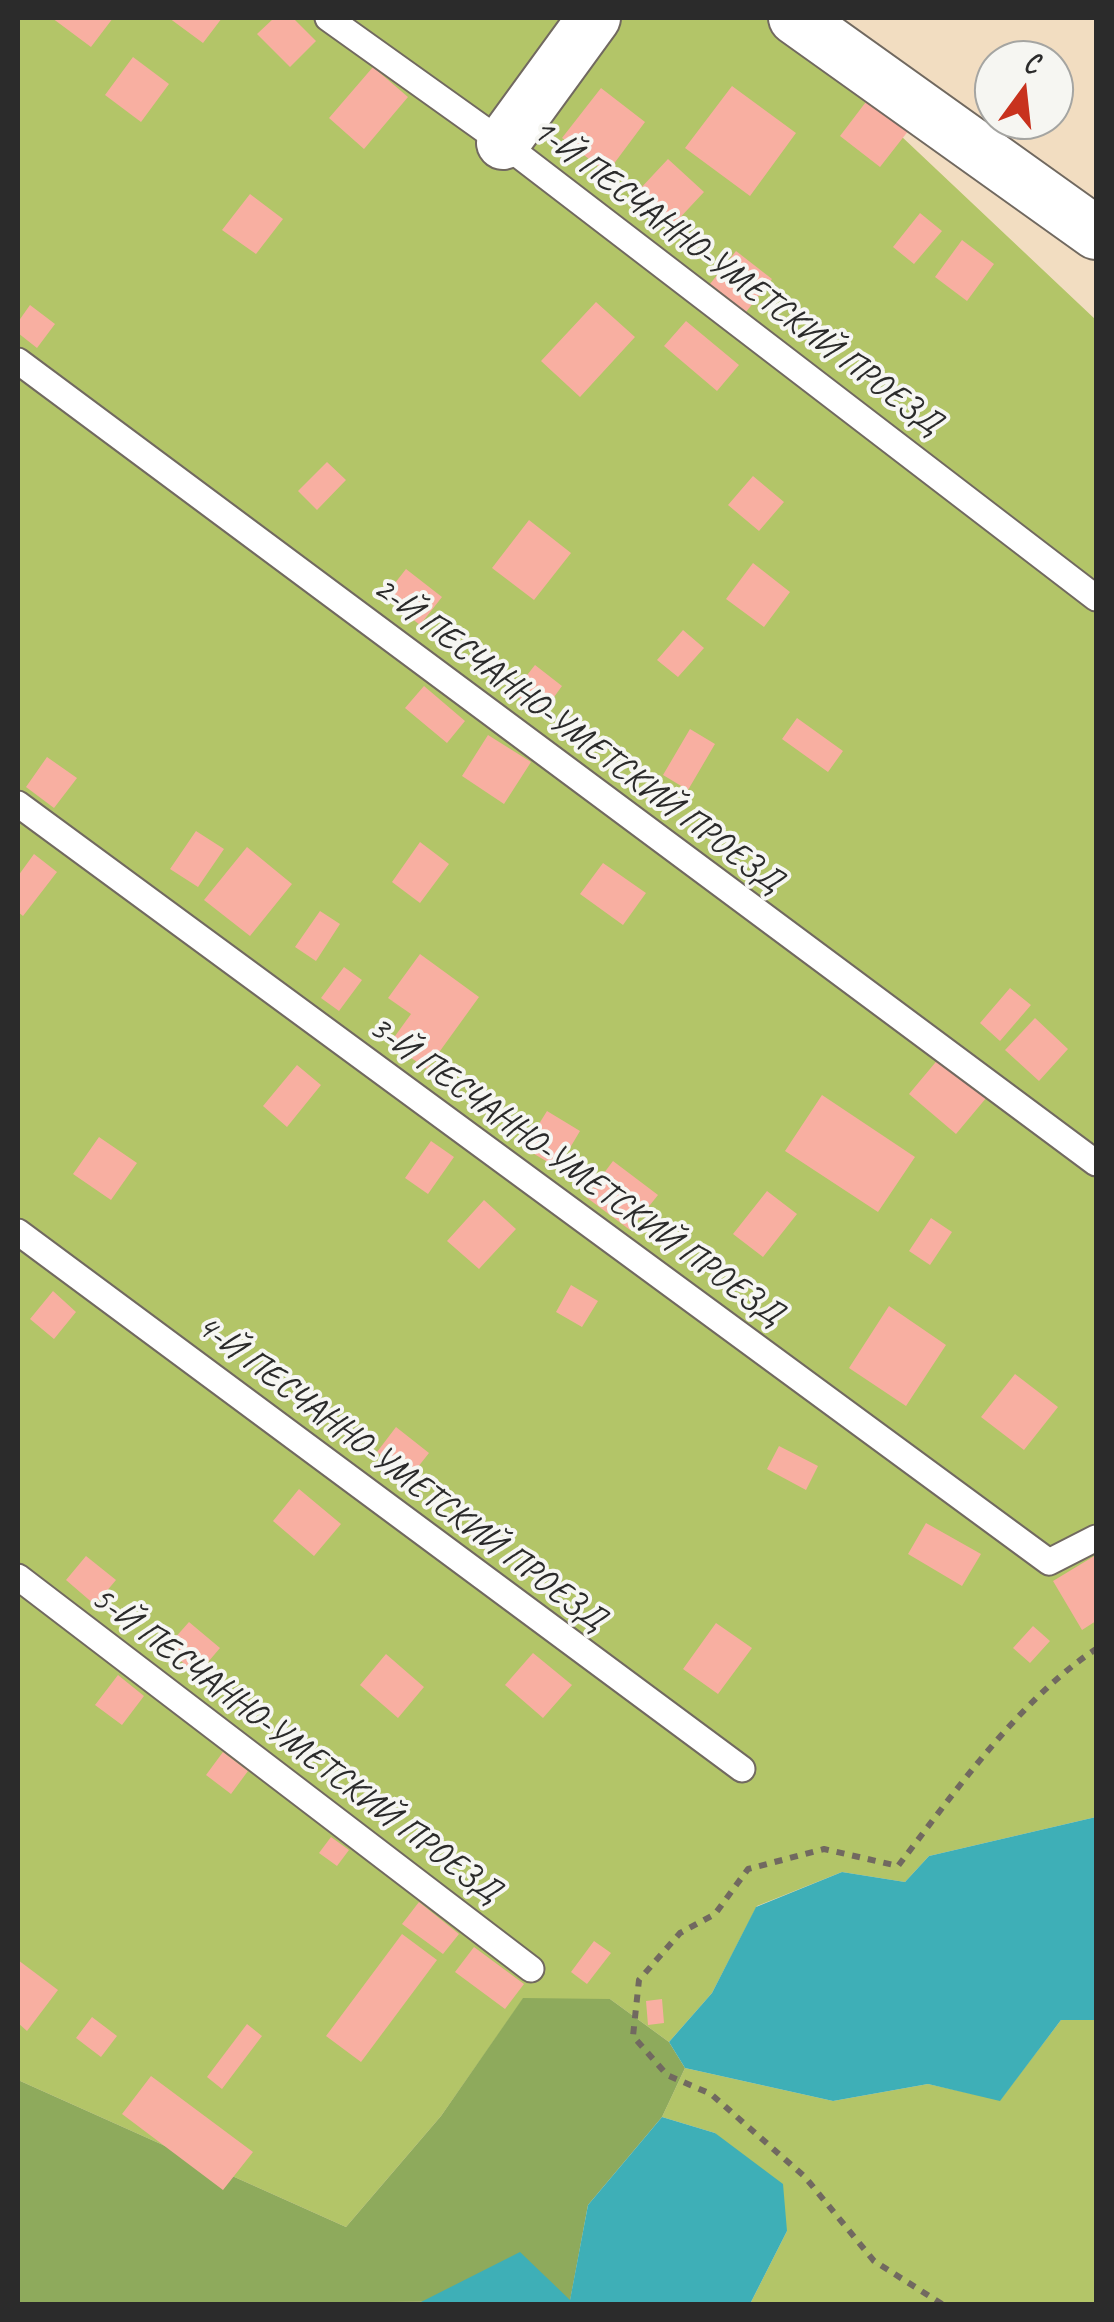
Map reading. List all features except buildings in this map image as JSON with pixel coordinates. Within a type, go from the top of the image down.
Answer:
[{"type":"street","points":[[503,142],[594,18]]},
{"type":"street","points":[[795,18],[1096,233]]},
{"type":"lane","name":"1-Й ПЕСЧАННО-УМЕТСКИЙ ПРОЕЗД","points":[[328,18],[503,142],[1096,598]]},
{"type":"lane","name":"2-Й ПЕСЧАННО-УМЕТСКИЙ ПРОЕЗД","points":[[18,361],[1096,1163]]},
{"type":"lane","name":"3-Й ПЕСЧАННО-УМЕТСКИЙ ПРОЕЗД","points":[[18,804],[1049,1562],[1096,1538]]},
{"type":"lane","name":"4-Й ПЕСЧАННО-УМЕТСКИЙ ПРОЕЗД","points":[[18,1232],[742,1770]]},
{"type":"lane","name":"5-Й ПЕСЧАННО-УМЕТСКИЙ ПРОЕЗД","points":[[18,1577],[531,1969]]},
{"type":"path","points":[[942,2304],[874,2261],[805,2177],[711,2094],[667,2075],[632,2036],[639,1980],[680,1933],[715,1914],[748,1869],[824,1849],[898,1866],[966,1778],[1070,1666],[1096,1648]]},
{"type":"green space","points":[[18,18],[776,18],[1096,320],[1096,1817],[929,1856],[905,1882],[842,1872],[757,1906],[712,1993],[669,2042],[610,1999],[523,1999],[441,2116],[346,2227],[18,2080]]},
{"type":"green space","points":[[523,1998],[610,1999],[669,2042],[685,2068],[662,2117],[588,2205],[570,2301],[18,2304],[18,2080],[346,2227],[441,2116]]},
{"type":"green space","points":[[1061,2020],[1096,2020],[1096,2304],[750,2304],[787,2231],[715,2133],[662,2117],[685,2068],[833,2101],[928,2084],[1000,2100]]},
{"type":"water","points":[[1096,1817],[1096,2020],[1061,2020],[1000,2101],[928,2084],[833,2101],[685,2068],[669,2042],[712,1993],[756,1907],[842,1872],[905,1882],[929,1856]]},
{"type":"water","points":[[662,2117],[715,2133],[783,2184],[787,2231],[750,2304],[417,2304],[520,2252],[570,2300],[588,2205]]}]
